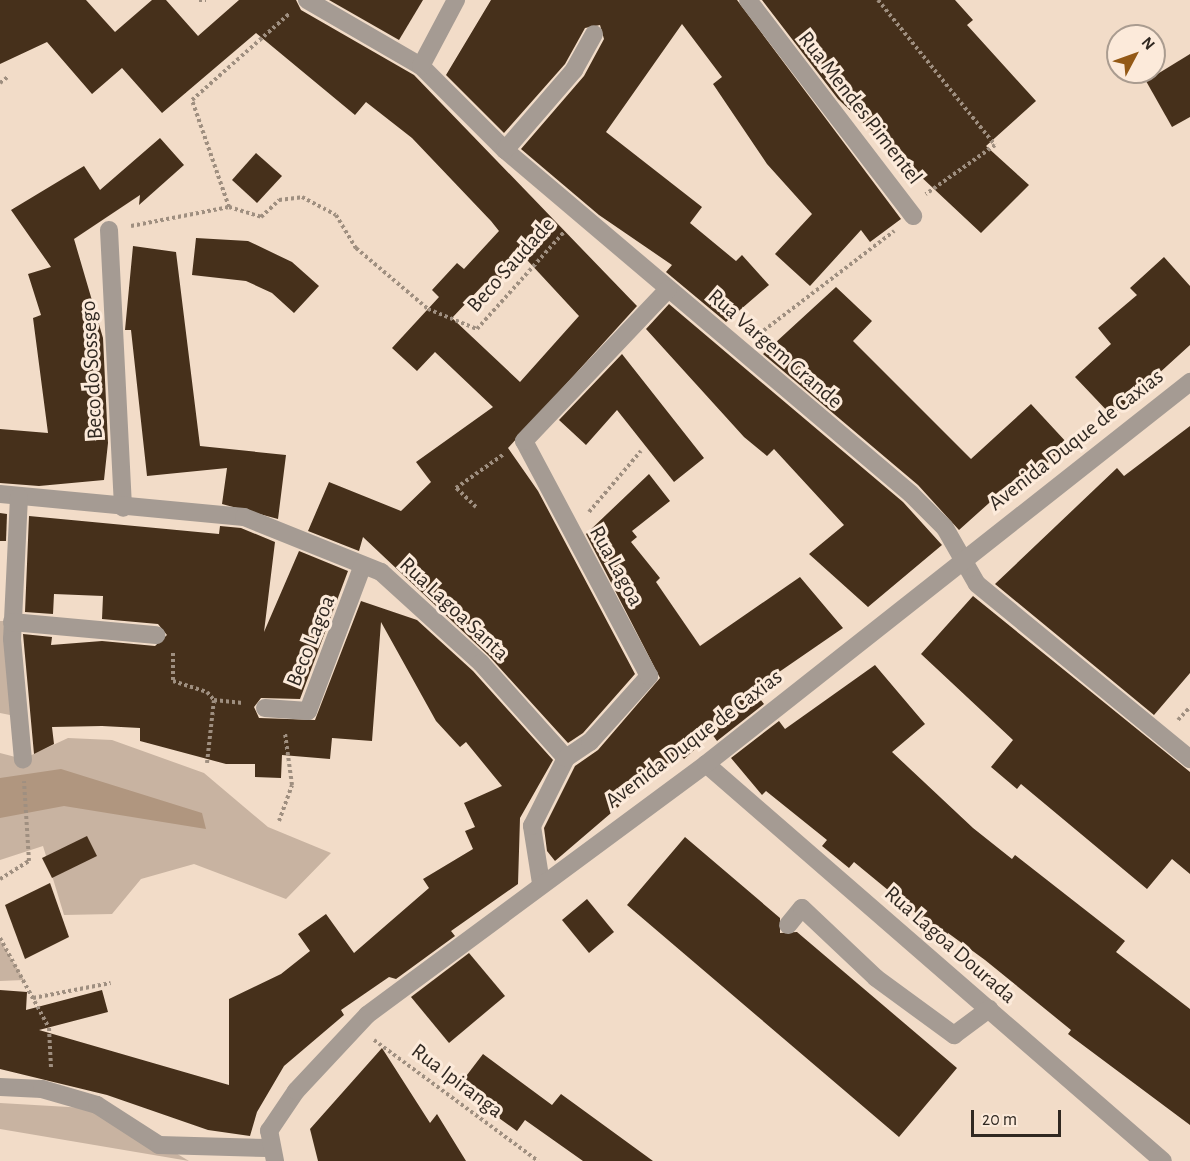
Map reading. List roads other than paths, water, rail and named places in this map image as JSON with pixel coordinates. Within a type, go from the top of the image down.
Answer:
[{"type":"street","points":[[421,66],[456,0]]},
{"type":"street","name":"Rua Mendes Pimentel","points":[[748,0],[913,216]]},
{"type":"street","name":"Rua Vargem Grande","points":[[301,4],[421,66],[505,150],[582,212],[668,289],[911,494],[945,528],[977,584],[1019,621],[1190,759]]},
{"type":"street","points":[[505,150],[574,70],[594,34]]},
{"type":"street","name":"Beco do Sossego","points":[[109,230],[123,508]]},
{"type":"street","name":"Rua Lagoa","points":[[542,883],[532,826],[566,758],[590,742],[650,676],[571,533],[524,441],[668,289]]},
{"type":"street","name":"Avenida Duque de Caxias","points":[[272,1154],[269,1131],[296,1091],[357,1027],[542,883],[706,764],[961,559],[1190,382]]},
{"type":"street","name":"Rua Lagoa Santa","points":[[0,494],[123,508],[244,517],[362,567],[381,572],[481,663],[566,758]]},
{"type":"street","points":[[19,497],[12,622],[23,759]]},
{"type":"street","name":"Beco Lagoa","points":[[266,708],[308,711],[362,567]]},
{"type":"street","points":[[12,622],[156,635]]},
{"type":"street","name":"Rua Lagoa Dourada","points":[[706,764],[1163,1161]]},
{"type":"street","points":[[788,925],[802,908],[876,978],[954,1035],[989,1009]]},
{"type":"street","points":[[0,1087],[52,1092],[97,1105],[159,1145],[272,1154]]}]
